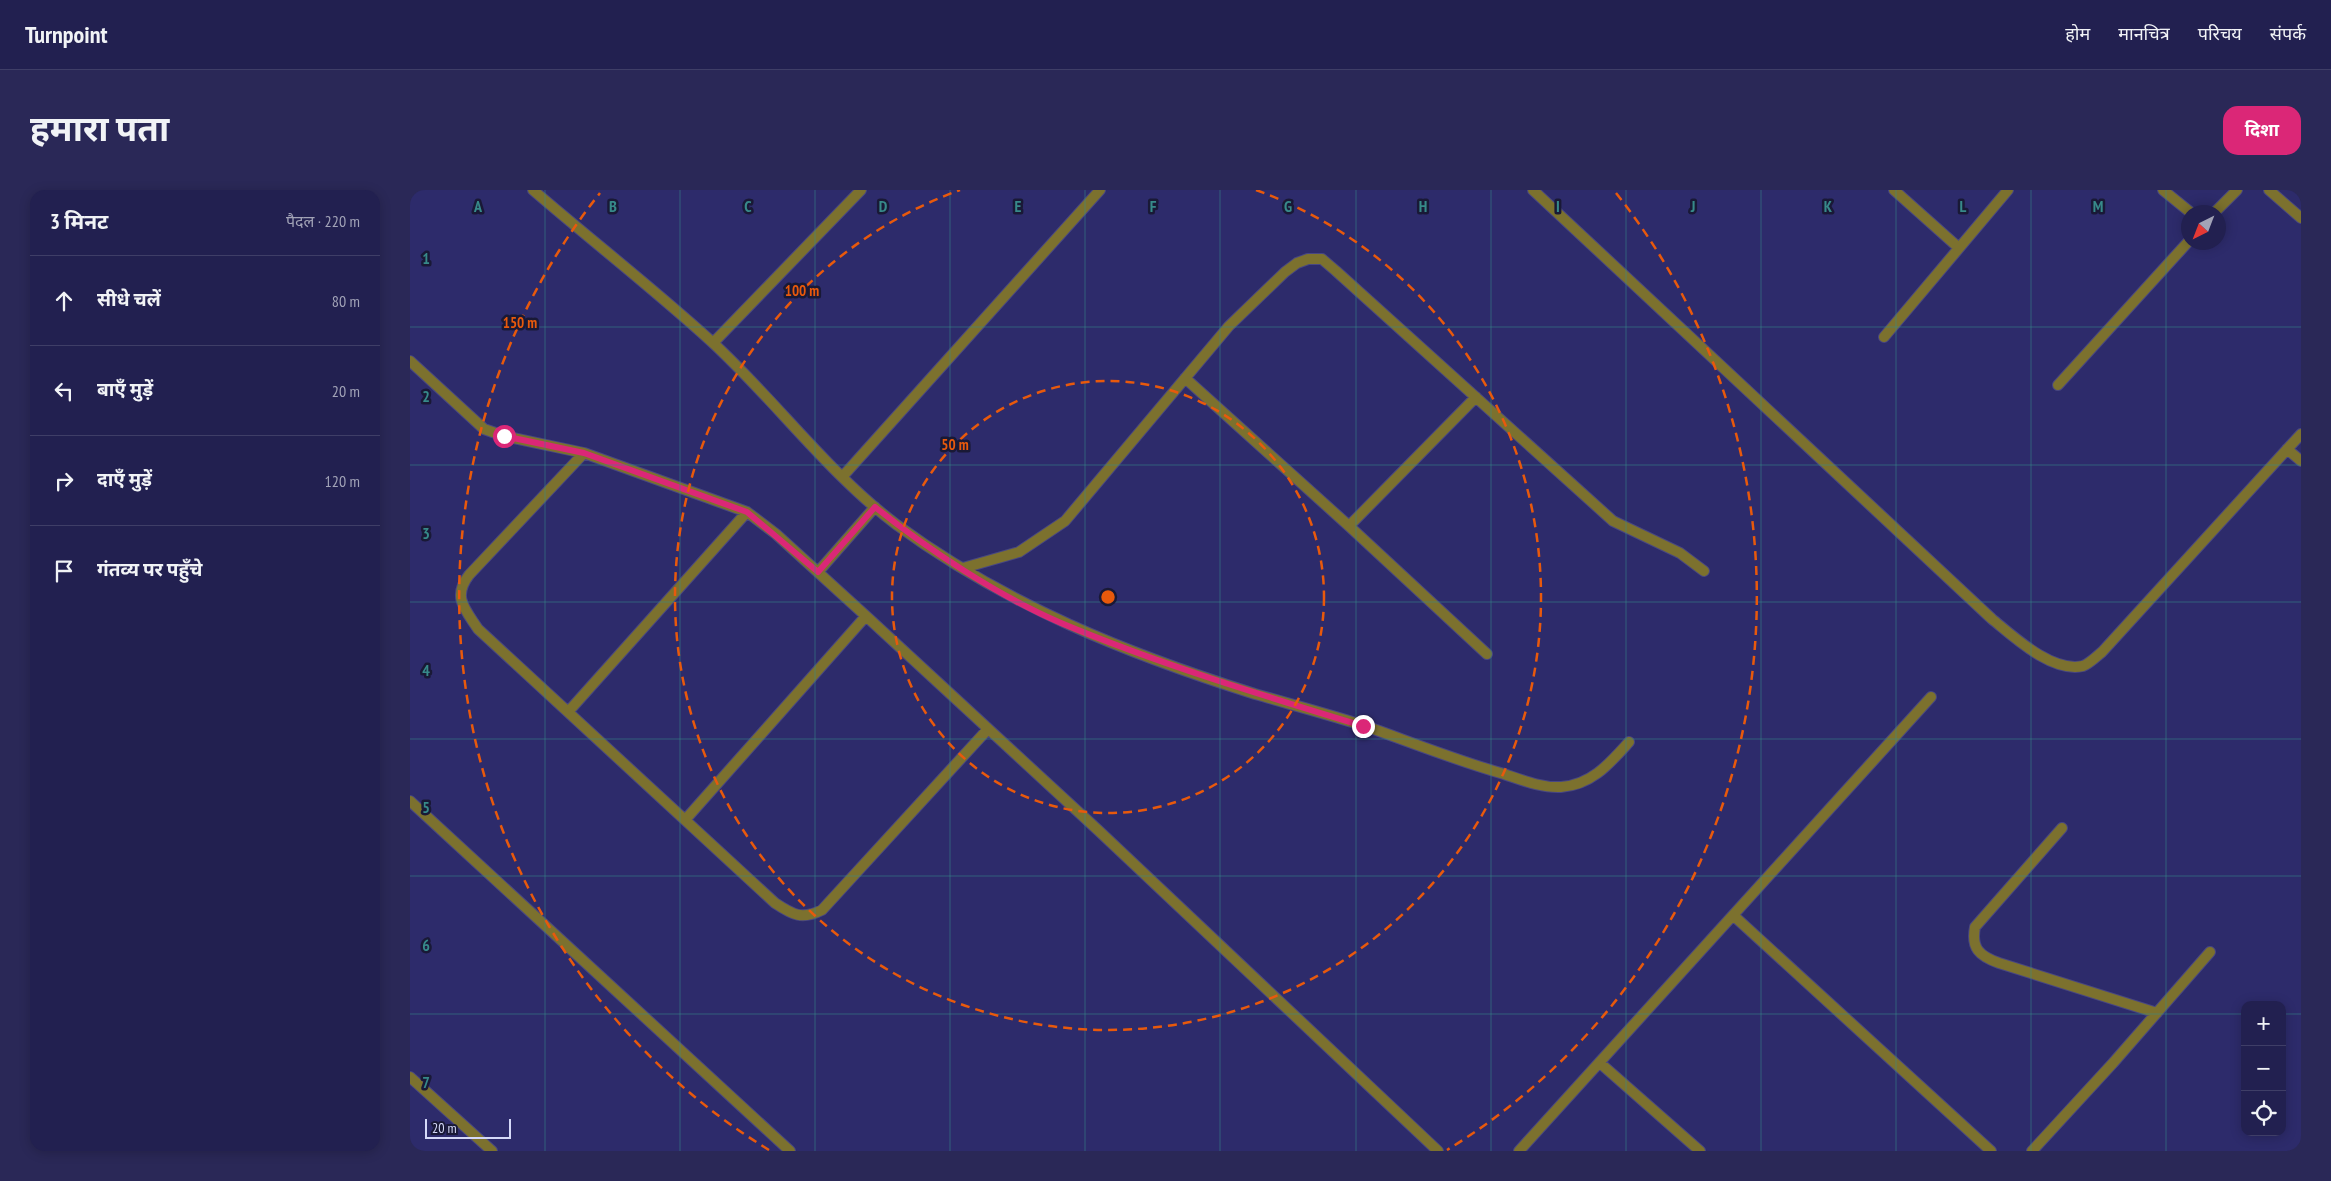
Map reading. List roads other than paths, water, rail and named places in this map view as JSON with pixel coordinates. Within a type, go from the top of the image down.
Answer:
[{"type":"street","points":[[533,190],[712,343],[875,507],[898,526],[1001,593],[1060,622],[1149,657],[1252,693],[1363,726],[1483,768],[1539,785],[1561,787],[1588,780],[1604,769],[1629,742]]},
{"type":"street","points":[[712,343],[861,190]]},
{"type":"street","points":[[843,476],[1100,190]]},
{"type":"street","points":[[1533,190],[1992,619],[2028,648],[2063,666],[2084,666],[2102,652],[2301,434]]},
{"type":"street","points":[[1894,190],[1960,248]]},
{"type":"street","points":[[1884,337],[2008,190]]},
{"type":"street","points":[[2163,190],[2181,205]]},
{"type":"street","points":[[2222,205],[2236,190]]},
{"type":"street","points":[[2269,190],[2301,218]]},
{"type":"street","points":[[2058,384],[2181,250]]},
{"type":"street","points":[[963,568],[1019,552],[1065,521],[1229,326],[1284,272],[1297,263],[1308,259],[1322,259],[1613,522],[1680,553],[1704,571]]},
{"type":"street","points":[[410,361],[460,409],[484,429],[504,436],[584,453],[747,512],[818,572],[866,616],[1438,1151]]},
{"type":"street","points":[[1185,378],[1487,654]]},
{"type":"street","points":[[1349,526],[1476,397]]},
{"type":"street","points":[[2287,449],[2301,461]]},
{"type":"street","points":[[584,453],[460,586],[461,602],[478,629],[775,903],[792,914],[811,916],[822,910],[988,729]]},
{"type":"street","points":[[818,572],[875,507]]},
{"type":"street","points":[[568,712],[747,512]]},
{"type":"street","points":[[685,820],[866,616]]},
{"type":"street","points":[[1520,1151],[1931,698]]},
{"type":"street","points":[[410,801],[790,1151]]},
{"type":"street","points":[[2062,828],[1975,927],[1973,940],[1978,951],[1987,959],[1999,964],[2157,1013]]},
{"type":"street","points":[[1734,916],[1991,1151]]},
{"type":"street","points":[[2032,1151],[2210,952]]},
{"type":"street","points":[[1600,1063],[1700,1151]]},
{"type":"street","points":[[410,1076],[492,1151]]}]
